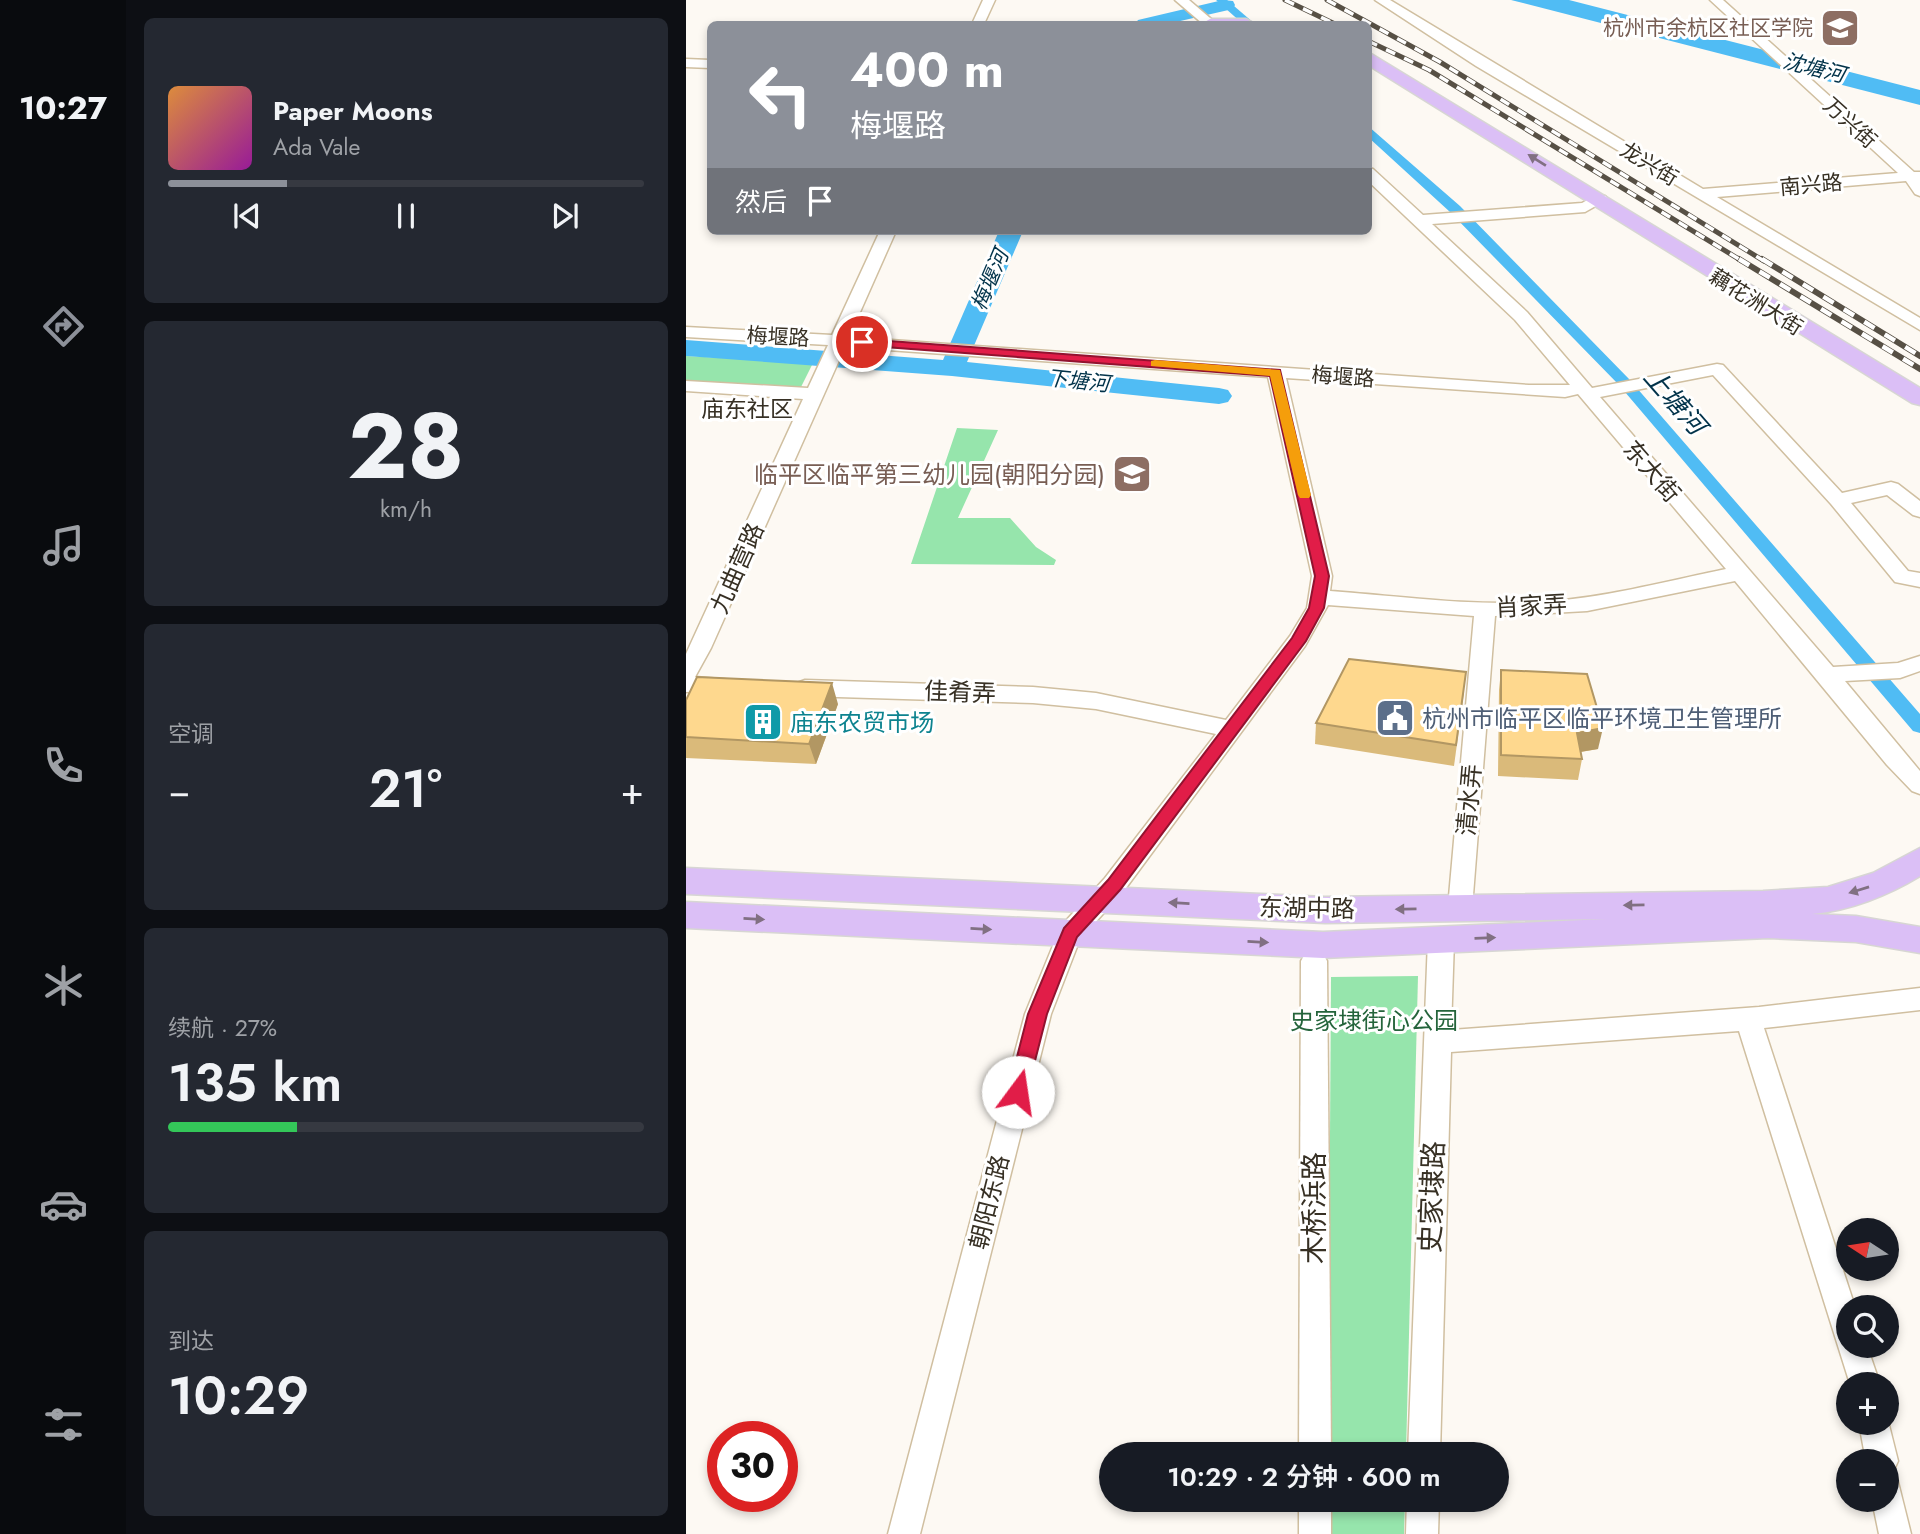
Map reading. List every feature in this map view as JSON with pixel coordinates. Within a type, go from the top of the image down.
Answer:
[{"type":"main road","name":"藕花洲大街","points":[[1372,59],[1920,398]]},
{"type":"main road","name":"藕花洲大街","points":[[1597,199],[1920,406]]},
{"type":"main road","name":"东湖中路","points":[[686,881],[1325,910],[1749,904],[1828,900],[1884,882],[1920,860]]},
{"type":"main road","name":"东湖中路","points":[[686,915],[1323,945],[1768,925],[1856,929],[1920,940]]},
{"type":"street","points":[[979,21],[989,0]]},
{"type":"street","points":[[1181,0],[1210,21]]},
{"type":"street","name":"龙兴街","points":[[1381,0],[1920,325]]},
{"type":"street","name":"万兴街","points":[[1716,0],[1802,79],[1915,176],[1920,191]]},
{"type":"street","points":[[686,63],[707,64]]},
{"type":"street","name":"东大街","points":[[1372,176],[1521,316],[1589,391],[1895,759],[1920,785]]},
{"type":"street","name":"南兴路","points":[[1701,194],[1915,176]]},
{"type":"street","points":[[1421,220],[1585,207],[1597,199]]},
{"type":"street","name":"九曲营路","points":[[687,671],[886,235]]},
{"type":"street","name":"梅堰路","points":[[686,332],[1565,392],[1657,381],[1717,369],[1838,500]]},
{"type":"street","name":"朝阳东路","points":[[904,1534],[1038,1014],[1070,933],[1100,900],[1298,641],[1317,608],[1322,576],[1317,545],[1276,372]]},
{"type":"street","points":[[686,386],[816,392]]},
{"type":"street","points":[[1920,511],[1891,488],[1838,500],[1902,577],[1920,580]]},
{"type":"street","name":"肖家弄","points":[[1318,597],[1538,609],[1591,602],[1740,573]]},
{"type":"street","name":"清水弄","points":[[1460,908],[1485,608]]},
{"type":"street","points":[[1827,675],[1900,670],[1920,663]]},
{"type":"street","points":[[687,671],[742,685]]},
{"type":"street","name":"佳肴弄","points":[[783,687],[1033,695],[1096,701],[1231,729]]},
{"type":"street","name":"史家埭路","points":[[1424,1442],[1441,940]]},
{"type":"street","name":"木桥浜路","points":[[1314,961],[1315,1442]]},
{"type":"street","points":[[1436,1042],[1748,1018],[1920,999]]},
{"type":"street","points":[[1748,1018],[1836,1295]]},
{"type":"street","points":[[1315,1512],[1315,1534]]},
{"type":"street","points":[[1422,1534],[1423,1512]]},
{"type":"street","points":[[1891,1512],[1895,1534]]},
{"type":"green space","points":[[686,356],[813,363],[800,389],[686,381]]},
{"type":"green space","points":[[957,428],[998,430],[958,518],[1010,518],[1036,547],[1056,560],[1054,565],[911,564]]},
{"type":"green space","name":"史家埭街心公园","points":[[1418,976],[1406,1442],[1328,1442],[1331,977]]},
{"type":"green space","points":[[1328,1512],[1405,1512],[1404,1534],[1328,1534]]},
{"type":"water","name":"沈塘河","points":[[1511,0],[1569,0],[1920,90],[1920,105]]},
{"type":"building","name":"杭州市临平区临平环境卫生管理所","points":[[1349,659],[1466,672],[1456,745],[1316,723]]},
{"type":"building","points":[[1501,670],[1587,674],[1603,728],[1577,733],[1582,759],[1501,755]]},
{"type":"building","name":"庙东农贸市场","points":[[697,677],[832,683],[809,744],[686,737],[686,700]]},
{"type":"waterway","name":"上塘河","points":[[1221,0],[1246,21]]},
{"type":"waterway","name":"梅堰河","points":[[1158,21],[1226,5]]},
{"type":"waterway","name":"上塘河","points":[[1372,134],[1455,209],[1624,382],[1920,726]]},
{"type":"waterway","name":"梅堰河","points":[[952,368],[1009,235]]},
{"type":"waterway","name":"下塘河","points":[[686,348],[952,368]]},
{"type":"waterway","name":"下塘河","points":[[952,368],[1219,396]]},
{"type":"railway","points":[[1285,0],[1329,21]]},
{"type":"railway","points":[[1327,0],[1365,21]]},
{"type":"railway","points":[[1372,25],[1440,62],[1764,261]]},
{"type":"railway","points":[[1372,43],[1429,70],[1742,261]]},
{"type":"railway","points":[[1739,259],[1920,369]]},
{"type":"railway","points":[[1762,259],[1920,356]]},
{"type":"slow traffic","points":[[1155,363],[1276,372],[1304,495]]},
{"type":"place","name":"杭州市余杭区社区学院","points":[[1840,28]]},
{"type":"place","name":"临平区临平第三幼儿园(朝阳分园)","points":[[1132,474]]},
{"type":"place","name":"杭州市临平区临平环境卫生管理所","points":[[1395,718]]},
{"type":"place","name":"庙东农贸市场","points":[[763,722]]},
{"type":"district","name":"庙东社区","points":[[747,409]]},
{"type":"route","points":[[862,342],[1276,372],[1317,545],[1322,576],[1317,608],[1298,641],[1114,885],[1070,933],[1038,1014],[1018,1092]]}]
